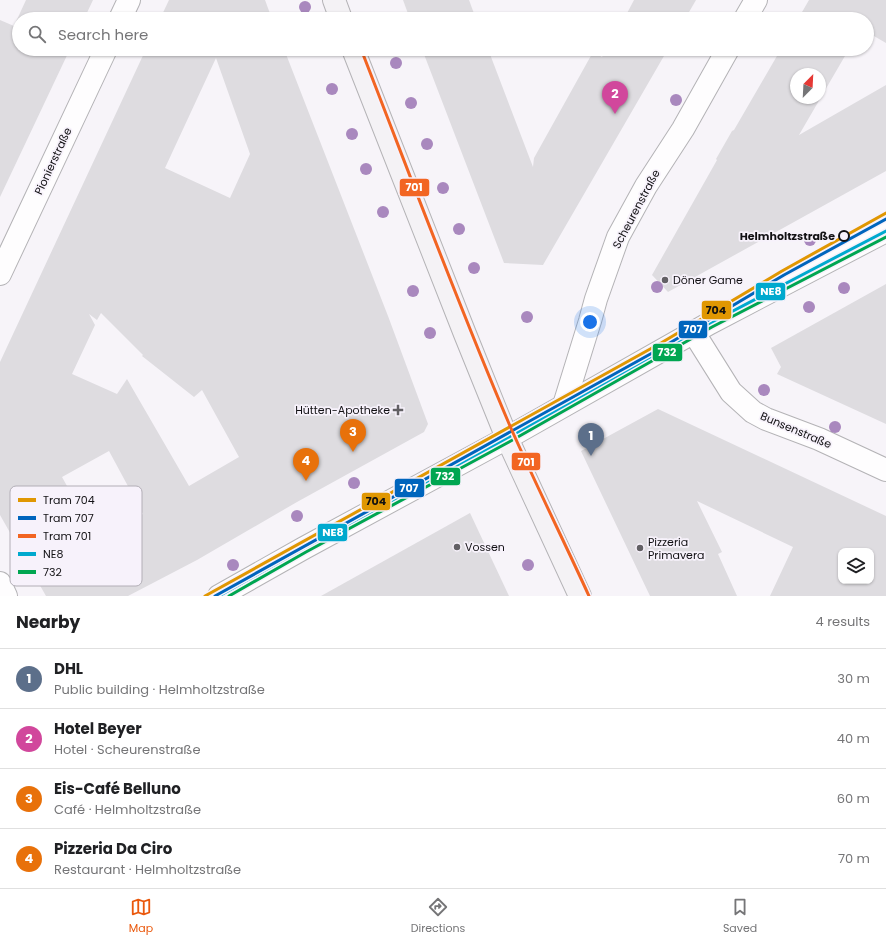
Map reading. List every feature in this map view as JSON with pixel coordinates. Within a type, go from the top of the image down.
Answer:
[{"type":"main road","points":[[334,0],[338,12]]},
{"type":"main road","points":[[356,56],[507,438],[580,596]]},
{"type":"street","points":[[124,12],[130,0]]},
{"type":"street","points":[[749,12],[756,0]]},
{"type":"street","name":"Pionierstraße","points":[[0,274],[103,56]]},
{"type":"street","name":"Scheurenstraße","points":[[564,405],[596,299],[618,237],[646,186],[683,129],[724,56]]},
{"type":"street","points":[[219,596],[507,438],[694,333],[886,231]]},
{"type":"street","name":"Bunsenstraße","points":[[694,333],[731,392],[753,412],[766,419],[819,439],[886,470]]},
{"type":"street","points":[[0,583],[6,596]]},
{"type":"building","points":[[26,0],[93,0],[87,12],[20,12]]},
{"type":"building","points":[[169,0],[265,0],[269,12],[163,12]]},
{"type":"building","points":[[403,0],[469,0],[473,12],[407,12]]},
{"type":"building","points":[[634,0],[696,0],[689,12],[628,12]]},
{"type":"building","points":[[809,0],[886,0],[886,43],[874,36],[874,12],[802,12]]},
{"type":"building","points":[[0,20],[12,25],[12,56],[67,56],[0,197]]},
{"type":"building","points":[[143,56],[287,56],[388,316],[428,424],[424,432],[297,502],[197,560],[128,596],[46,596],[40,586],[142,586],[142,486],[128,486],[109,451],[62,477],[67,486],[10,486],[10,533],[0,515],[0,362]],"holes":[[[216,58],[250,154],[230,198],[165,168]],[[101,313],[143,355],[142,356],[194,397],[202,390],[239,457],[189,486],[127,379],[117,394],[72,374],[95,325],[89,314],[97,320]]]},
{"type":"building","points":[[425,56],[491,56],[533,167],[534,158],[591,56],[664,56],[543,265],[504,263]]},
{"type":"building","points":[[777,56],[845,56],[826,89],[826,68],[790,68],[790,104],[817,104],[799,135],[886,85],[886,171],[668,292],[652,275],[717,160],[716,159]]},
{"type":"building","points":[[886,284],[886,424],[777,374],[781,367],[771,348]]},
{"type":"building","points":[[658,409],[886,516],[886,596],[770,596],[793,547],[697,501],[722,552],[718,554],[737,596],[650,596],[581,451]]},
{"type":"building","points":[[470,513],[509,596],[321,596]]},
{"type":"tram line","name":"701","points":[[364,56],[490,379],[510,426],[589,596]]},
{"type":"tram line","name":"704","points":[[205,596],[661,343],[782,271],[886,213]]},
{"type":"tram line","name":"707","points":[[215,596],[663,347],[784,275],[886,219]]},
{"type":"transit line","name":"NE8","points":[[219,596],[507,438],[710,323],[886,231]]},
{"type":"transit line","name":"732","points":[[229,596],[306,552],[509,442],[712,327],[886,237]]},
{"type":"place","name":"Hotel Beyer","points":[[615,114]]},
{"type":"place","name":"Helmholtzstraße","points":[[844,236]]},
{"type":"place","name":"Döner Game","points":[[665,280]]},
{"type":"place","name":"Hütten-Apotheke","points":[[398,410]]},
{"type":"place","name":"Eis-Café Belluno","points":[[353,452]]},
{"type":"place","name":"DHL","points":[[591,456]]},
{"type":"place","name":"Pizzeria Da Ciro","points":[[306,481]]},
{"type":"place","name":"Vossen","points":[[457,547]]},
{"type":"place","name":"Pizzeria Primavera","points":[[640,548]]}]
